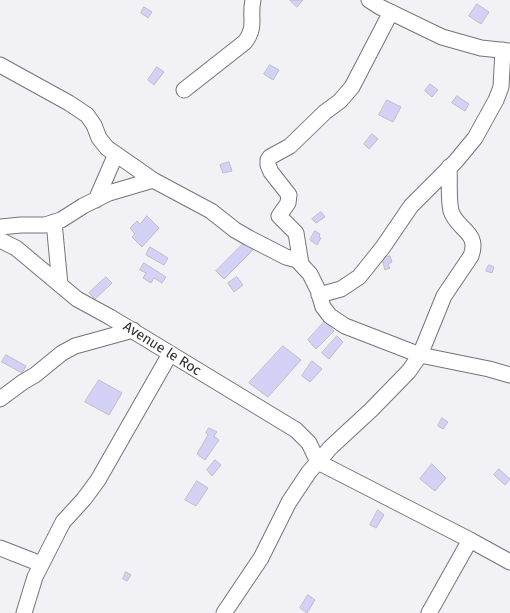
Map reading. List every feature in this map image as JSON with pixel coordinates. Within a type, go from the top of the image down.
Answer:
[{"type":"street","points":[[184,90],[245,42],[251,34],[253,22],[253,0]]},
{"type":"street","points":[[319,295],[341,289],[359,277],[411,206],[475,138],[496,100],[501,87],[507,50],[481,48],[442,37],[369,0]]},
{"type":"street","points":[[301,264],[296,233],[279,216],[288,203],[289,195],[271,172],[268,165],[268,160],[270,157],[290,146],[340,101],[352,87],[391,12]]},
{"type":"street","points":[[0,66],[69,102],[87,115],[99,138],[107,148],[153,180],[211,211],[235,230],[249,238],[286,257],[297,260],[310,274],[323,307],[330,316],[345,326],[420,355],[489,369],[510,376]]},
{"type":"street","points":[[96,200],[116,154]]},
{"type":"street","points":[[224,613],[261,558],[289,502],[309,472],[331,447],[371,410],[409,371],[420,355],[444,296],[471,256],[473,240],[456,220],[451,210],[449,167]]},
{"type":"street","points":[[0,227],[45,225],[61,220],[109,193],[153,180]]},
{"type":"street","points":[[54,222],[60,285]]},
{"type":"street","name":"Avenue le Roc","points":[[0,240],[16,248],[77,299],[133,330],[296,430],[309,443],[318,462]]},
{"type":"street","points":[[0,399],[35,375],[62,353],[75,346],[133,330]]},
{"type":"street","points":[[24,613],[35,577],[63,522],[84,499],[98,480],[170,354]]},
{"type":"street","points":[[318,462],[510,562]]},
{"type":"street","points":[[429,613],[470,540]]},
{"type":"street","points":[[0,548],[41,564]]},
{"type":"building","points":[[290,0],[303,0],[297,7]]},
{"type":"building","points":[[477,4],[489,12],[481,24],[469,16]]},
{"type":"building","points":[[144,7],[152,12],[148,18],[141,13]]},
{"type":"building","points":[[270,65],[279,70],[273,80],[264,74]]},
{"type":"building","points":[[157,67],[164,72],[154,85],[148,80]]},
{"type":"building","points":[[430,84],[438,90],[432,97],[425,91]]},
{"type":"building","points":[[457,96],[469,104],[465,111],[452,103]]},
{"type":"building","points":[[387,100],[401,107],[393,122],[379,115]]},
{"type":"building","points":[[372,134],[378,139],[369,149],[364,144]]},
{"type":"building","points":[[229,162],[232,171],[223,173],[220,165]]},
{"type":"building","points":[[321,212],[325,217],[316,223],[312,219]]},
{"type":"building","points":[[147,216],[159,228],[142,247],[132,237],[135,234],[130,228],[137,221],[140,224]]},
{"type":"building","points":[[315,231],[320,234],[319,237],[321,238],[317,245],[310,240]]},
{"type":"building","points":[[245,242],[253,250],[224,279],[216,271]]},
{"type":"building","points":[[150,247],[168,258],[164,265],[146,255]]},
{"type":"building","points":[[390,256],[392,262],[388,264],[390,268],[385,270],[382,259]]},
{"type":"building","points":[[144,263],[166,277],[162,283],[154,278],[151,283],[143,278],[146,273],[140,270]]},
{"type":"building","points":[[489,265],[494,267],[492,273],[486,271]]},
{"type":"building","points":[[106,277],[112,283],[95,299],[89,293]]},
{"type":"building","points":[[237,277],[243,285],[234,292],[228,283]]},
{"type":"building","points":[[325,321],[334,331],[316,349],[308,340]]},
{"type":"building","points":[[337,336],[343,342],[329,359],[322,353]]},
{"type":"building","points":[[283,346],[301,360],[268,397],[249,383]]},
{"type":"building","points":[[6,355],[26,366],[22,373],[2,362]]},
{"type":"building","points":[[312,361],[322,369],[310,382],[302,376]]},
{"type":"building","points":[[99,380],[122,393],[109,415],[85,402]]},
{"type":"building","points":[[442,418],[448,422],[443,429],[438,426]]},
{"type":"building","points":[[209,428],[217,432],[214,436],[219,440],[205,460],[197,454],[208,435],[206,433]]},
{"type":"building","points":[[215,460],[221,465],[212,476],[207,470]]},
{"type":"building","points":[[432,464],[446,478],[435,491],[420,479]]},
{"type":"building","points":[[499,469],[510,479],[505,485],[494,475]]},
{"type":"building","points":[[197,481],[208,488],[196,506],[185,500]]},
{"type":"building","points":[[378,510],[384,515],[376,528],[370,525]]},
{"type":"building","points":[[126,572],[131,575],[127,581],[123,579]]},
{"type":"building","points":[[308,595],[315,600],[307,613],[300,608]]}]
